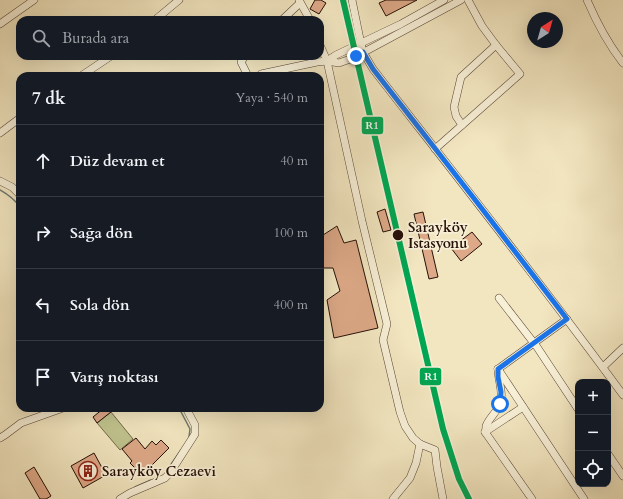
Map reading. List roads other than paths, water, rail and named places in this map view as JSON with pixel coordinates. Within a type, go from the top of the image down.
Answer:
[{"type":"street","points":[[0,24],[34,0]]},
{"type":"street","points":[[160,16],[179,0]]},
{"type":"street","points":[[352,0],[363,52],[373,69],[567,319],[623,395]]},
{"type":"street","points":[[327,61],[402,24],[444,0]]},
{"type":"street","points":[[271,72],[317,62],[327,61],[339,63],[353,58],[461,0]]},
{"type":"street","points":[[435,149],[520,74],[482,26],[468,0]]},
{"type":"street","points":[[587,0],[604,36],[623,63]]},
{"type":"street","points":[[286,16],[299,1],[308,16]]},
{"type":"street","points":[[462,125],[456,116],[454,107],[461,77],[496,45]]},
{"type":"street","points":[[324,54],[327,61],[362,221],[387,324],[383,340],[400,412],[405,426],[413,438],[420,444],[435,450],[443,499]]},
{"type":"street","points":[[88,72],[105,60]]},
{"type":"street","points":[[242,60],[241,62],[246,72]]},
{"type":"street","points":[[0,133],[16,121]]},
{"type":"street","points":[[0,181],[12,187],[16,191]]},
{"type":"street","points":[[499,298],[534,344],[575,405]]},
{"type":"street","points":[[498,369],[567,319]]},
{"type":"street","points":[[603,367],[623,348]]},
{"type":"street","points":[[498,369],[584,499]]},
{"type":"street","points":[[498,369],[501,392],[500,404],[486,425],[485,432],[532,499]]},
{"type":"street","points":[[485,432],[523,407]]},
{"type":"street","points":[[0,438],[21,423],[52,412]]},
{"type":"street","points":[[120,499],[164,478],[170,473],[195,434],[195,425],[188,412]]},
{"type":"street","points":[[393,499],[410,478],[416,463],[420,444]]},
{"type":"street","points":[[611,458],[623,476]]},
{"type":"waterway","points":[[0,190],[16,202]]},
{"type":"waterway","points":[[181,412],[190,429],[189,437]]},
{"type":"waterway","points":[[165,473],[181,450]]},
{"type":"waterway","points":[[135,487],[151,480]]},
{"type":"place","name":"Sarayköy Istasyonu","points":[[398,235]]},
{"type":"place","name":"Sarayköy Cezaevi","points":[[88,471]]}]
